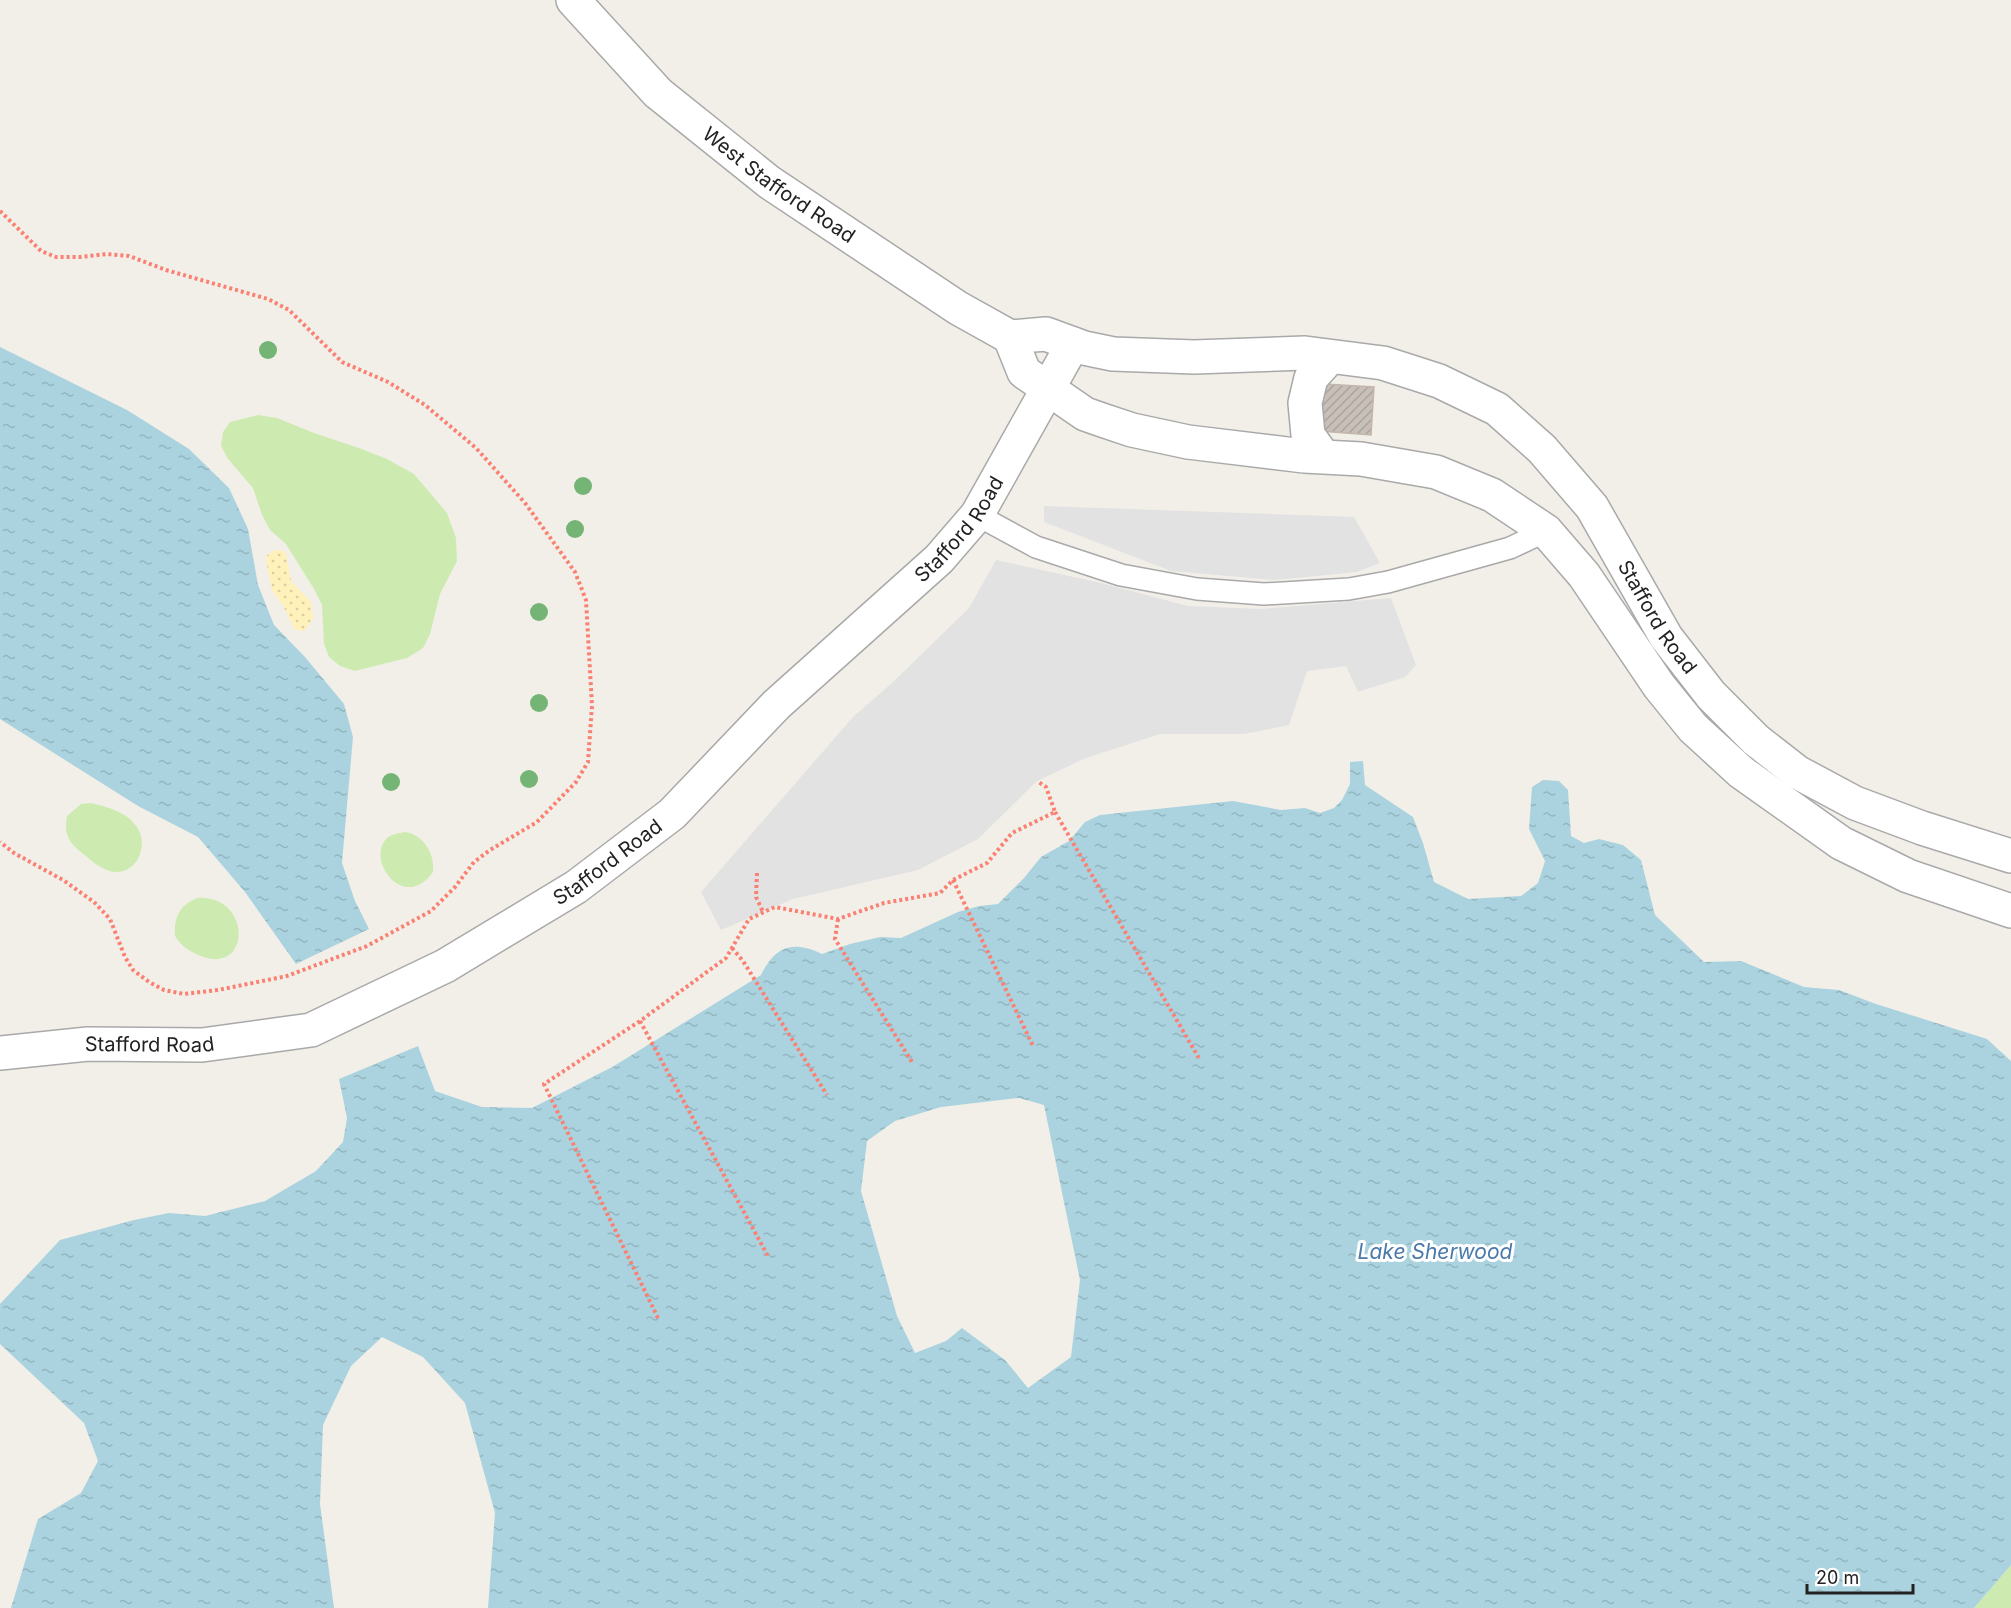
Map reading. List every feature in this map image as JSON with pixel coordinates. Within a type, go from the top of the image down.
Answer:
[{"type":"street","name":"West Stafford Road","points":[[573,0],[658,93],[769,182],[958,308],[1010,337]]},
{"type":"street","name":"Stafford Road","points":[[2011,856],[1922,828],[1855,803],[1797,772],[1756,740],[1711,695],[1666,637],[1592,507],[1542,449],[1497,409],[1440,381],[1383,363],[1305,353],[1194,357],[1113,354],[1073,344],[1046,334],[1010,337],[1024,372],[1085,414],[1132,430],[1200,444],[1304,456],[1361,459],[1436,472],[1492,495],[1546,531],[1584,575],[1659,686],[1693,728],[1741,772],[1841,843],[1908,876],[2011,911]]},
{"type":"street","name":"Stafford Road","points":[[0,1053],[88,1044],[202,1045],[311,1030],[445,966],[576,887],[672,814],[776,705],[939,558],[977,515],[1073,344]]},
{"type":"street","points":[[1323,456],[1308,435],[1305,403],[1311,378],[1330,357]]},
{"type":"lane","points":[[977,515],[1036,547],[1121,575],[1197,590],[1264,594],[1349,589],[1388,582],[1510,548],[1546,531]]},
{"type":"path","points":[[0,212],[41,251],[56,257],[81,258],[106,254],[129,256],[166,270],[267,299],[290,310],[342,362],[388,382],[415,399],[477,448],[525,503],[575,572],[586,600],[592,706],[588,762],[576,782],[537,822],[474,862],[455,887],[430,911],[367,946],[287,976],[218,990],[184,994],[164,990],[148,982],[133,970],[125,957],[110,919],[94,902],[63,880],[14,853],[0,842]]},
{"type":"path","points":[[1037,781],[1046,787],[1055,812],[1200,1060]]},
{"type":"path","points":[[658,1318],[544,1084],[640,1021],[726,958],[748,919],[775,907],[838,920],[884,903],[940,893],[953,880],[987,863],[1012,833],[1055,812]]},
{"type":"path","points":[[757,873],[756,897],[763,912]]},
{"type":"path","points":[[953,880],[1033,1046]]},
{"type":"path","points":[[838,920],[835,939],[912,1062]]},
{"type":"path","points":[[732,948],[743,961],[827,1095]]},
{"type":"path","points":[[640,1021],[769,1258]]},
{"type":"green space","points":[[258,415],[277,418],[387,459],[414,474],[447,513],[456,538],[457,561],[440,594],[430,634],[423,648],[407,658],[355,671],[340,666],[329,657],[324,644],[322,605],[314,589],[286,544],[270,530],[253,488],[228,459],[221,446],[223,432],[230,422]]},
{"type":"green space","points":[[90,803],[110,808],[124,815],[138,829],[142,842],[139,856],[136,862],[125,871],[113,872],[103,868],[70,841],[66,827],[67,816],[81,804]]},
{"type":"green space","points":[[405,832],[423,841],[430,852],[433,865],[433,872],[422,883],[410,887],[400,885],[391,879],[384,869],[381,858],[381,847],[387,838]]},
{"type":"green space","points":[[197,898],[215,900],[228,908],[236,920],[239,933],[237,945],[230,955],[218,959],[201,956],[186,948],[175,936],[175,923],[179,913]]},
{"type":"green space","points":[[2011,1565],[2011,1608],[1974,1608]]},
{"type":"sand","points":[[275,550],[284,551],[291,581],[311,602],[313,619],[304,631],[294,628],[284,607],[272,590],[266,560],[267,555]]},
{"type":"shaded area","points":[[1044,506],[1354,517],[1380,563],[1357,572],[1275,580],[1171,571],[1044,522]]},
{"type":"shaded area","points":[[996,560],[1101,583],[1188,606],[1261,609],[1391,598],[1416,665],[1405,677],[1358,692],[1346,666],[1307,671],[1289,725],[1244,734],[1160,734],[1086,758],[1037,781],[978,839],[918,870],[793,899],[721,930],[701,892],[853,717],[892,683],[969,608]]},
{"type":"water","points":[[0,347],[127,410],[189,449],[229,488],[248,529],[258,585],[274,625],[305,657],[344,704],[353,737],[342,863],[355,901],[369,929],[296,964],[245,892],[198,837],[138,806],[0,719]]},
{"type":"water","name":"Lake Sherwood","points":[[1363,761],[1365,785],[1413,817],[1434,882],[1468,899],[1521,896],[1538,883],[1545,861],[1529,829],[1532,787],[1543,780],[1559,781],[1568,790],[1571,836],[1584,843],[1599,839],[1623,845],[1641,860],[1655,915],[1704,962],[1741,961],[1804,987],[1839,990],[1987,1039],[2011,1061],[2011,1565],[1974,1608],[488,1608],[495,1513],[465,1403],[423,1357],[382,1337],[351,1366],[323,1425],[320,1504],[334,1608],[11,1608],[38,1519],[81,1493],[98,1461],[84,1423],[0,1344],[0,1304],[60,1240],[169,1213],[205,1216],[265,1201],[316,1171],[343,1142],[347,1118],[339,1079],[418,1046],[435,1091],[482,1107],[532,1108],[614,1066],[761,975],[772,958],[786,948],[802,947],[822,954],[880,937],[901,938],[958,912],[998,904],[1041,857],[1069,841],[1085,822],[1100,815],[1233,801],[1281,810],[1305,808],[1320,813],[1334,808],[1342,800],[1350,784],[1350,762]],"holes":[[[1019,1098],[1044,1105],[1080,1280],[1071,1357],[1028,1388],[1005,1360],[962,1328],[946,1341],[915,1353],[897,1316],[861,1191],[867,1141],[895,1121],[941,1107]]]},
{"type":"building","points":[[1324,384],[1374,387],[1371,435],[1320,431]]}]
